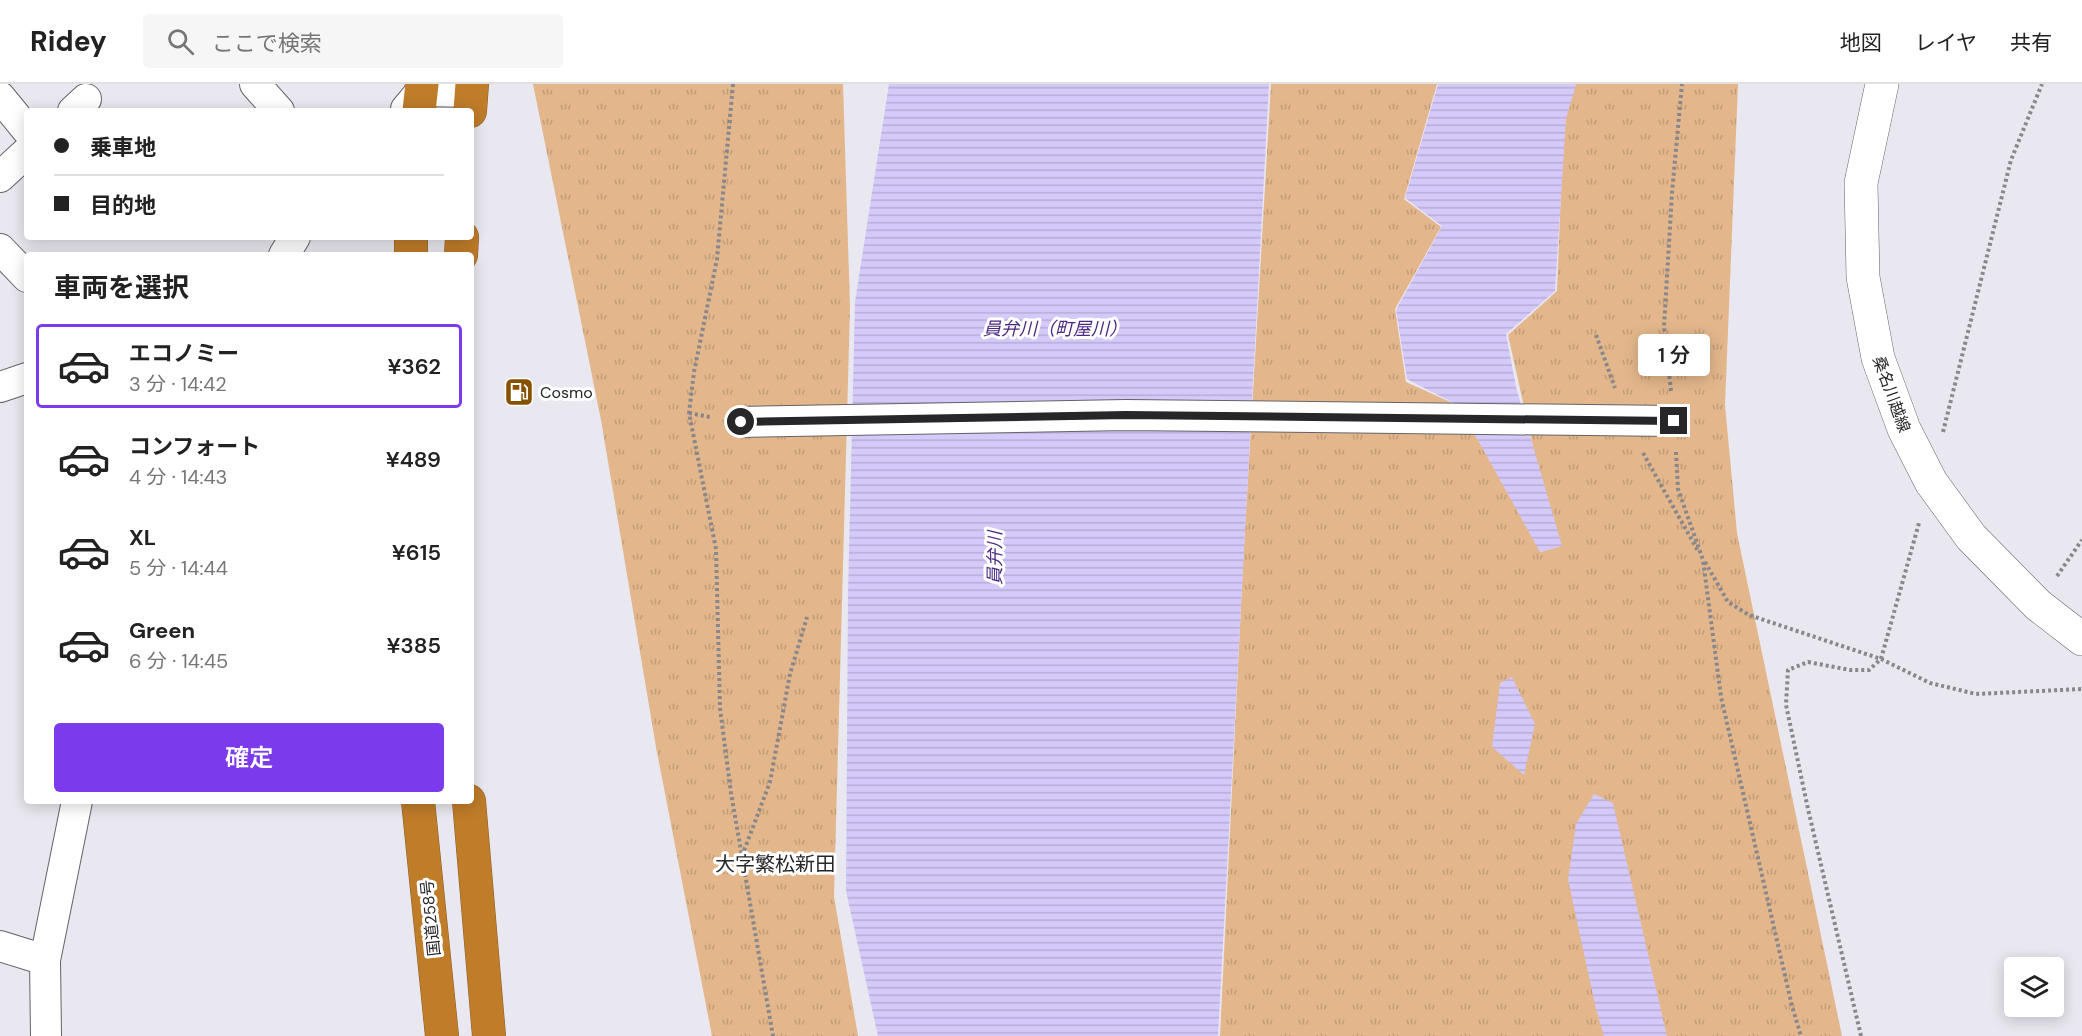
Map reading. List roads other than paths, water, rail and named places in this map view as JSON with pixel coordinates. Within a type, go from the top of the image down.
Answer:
[{"type":"highway","name":"国道258号","points":[[418,804],[442,1036]]},
{"type":"highway","points":[[469,804],[489,1036]]},
{"type":"main road","name":"桑名川越線","points":[[1881,84],[1861,183],[1863,277],[1878,358],[1904,429],[1931,482],[1971,537],[2038,605],[2082,639]]},
{"type":"street","points":[[255,84],[276,108]]},
{"type":"street","points":[[417,99],[471,96]]},
{"type":"street","points":[[0,97],[24,126]]},
{"type":"street","points":[[0,177],[24,155]]},
{"type":"street","points":[[0,249],[24,274]]},
{"type":"street","points":[[0,387],[24,379]]},
{"type":"street","points":[[741,422],[1126,415],[1674,421]]},
{"type":"street","points":[[46,1036],[45,960],[76,804]]},
{"type":"street","points":[[0,946],[45,960]]},
{"type":"water","name":"員弁川（町屋川）","points":[[889,84],[1269,84],[1218,1036],[878,1036],[846,891],[848,594],[855,302]]},
{"type":"water","points":[[1438,84],[1576,84],[1566,119],[1555,291],[1506,334],[1516,387],[1562,546],[1540,552],[1459,406],[1407,379],[1396,310],[1442,226],[1405,198]]},
{"type":"water","points":[[1512,677],[1535,724],[1524,775],[1492,747],[1500,683]]},
{"type":"water","points":[[1594,794],[1613,803],[1667,1036],[1604,1036],[1568,880],[1576,824]]},
{"type":"place","name":"Cosmo","points":[[519,392]]},
{"type":"district","name":"大字繁松新田","points":[[775,864]]},
{"type":"water label","name":"員弁川","points":[[995,558]]}]
